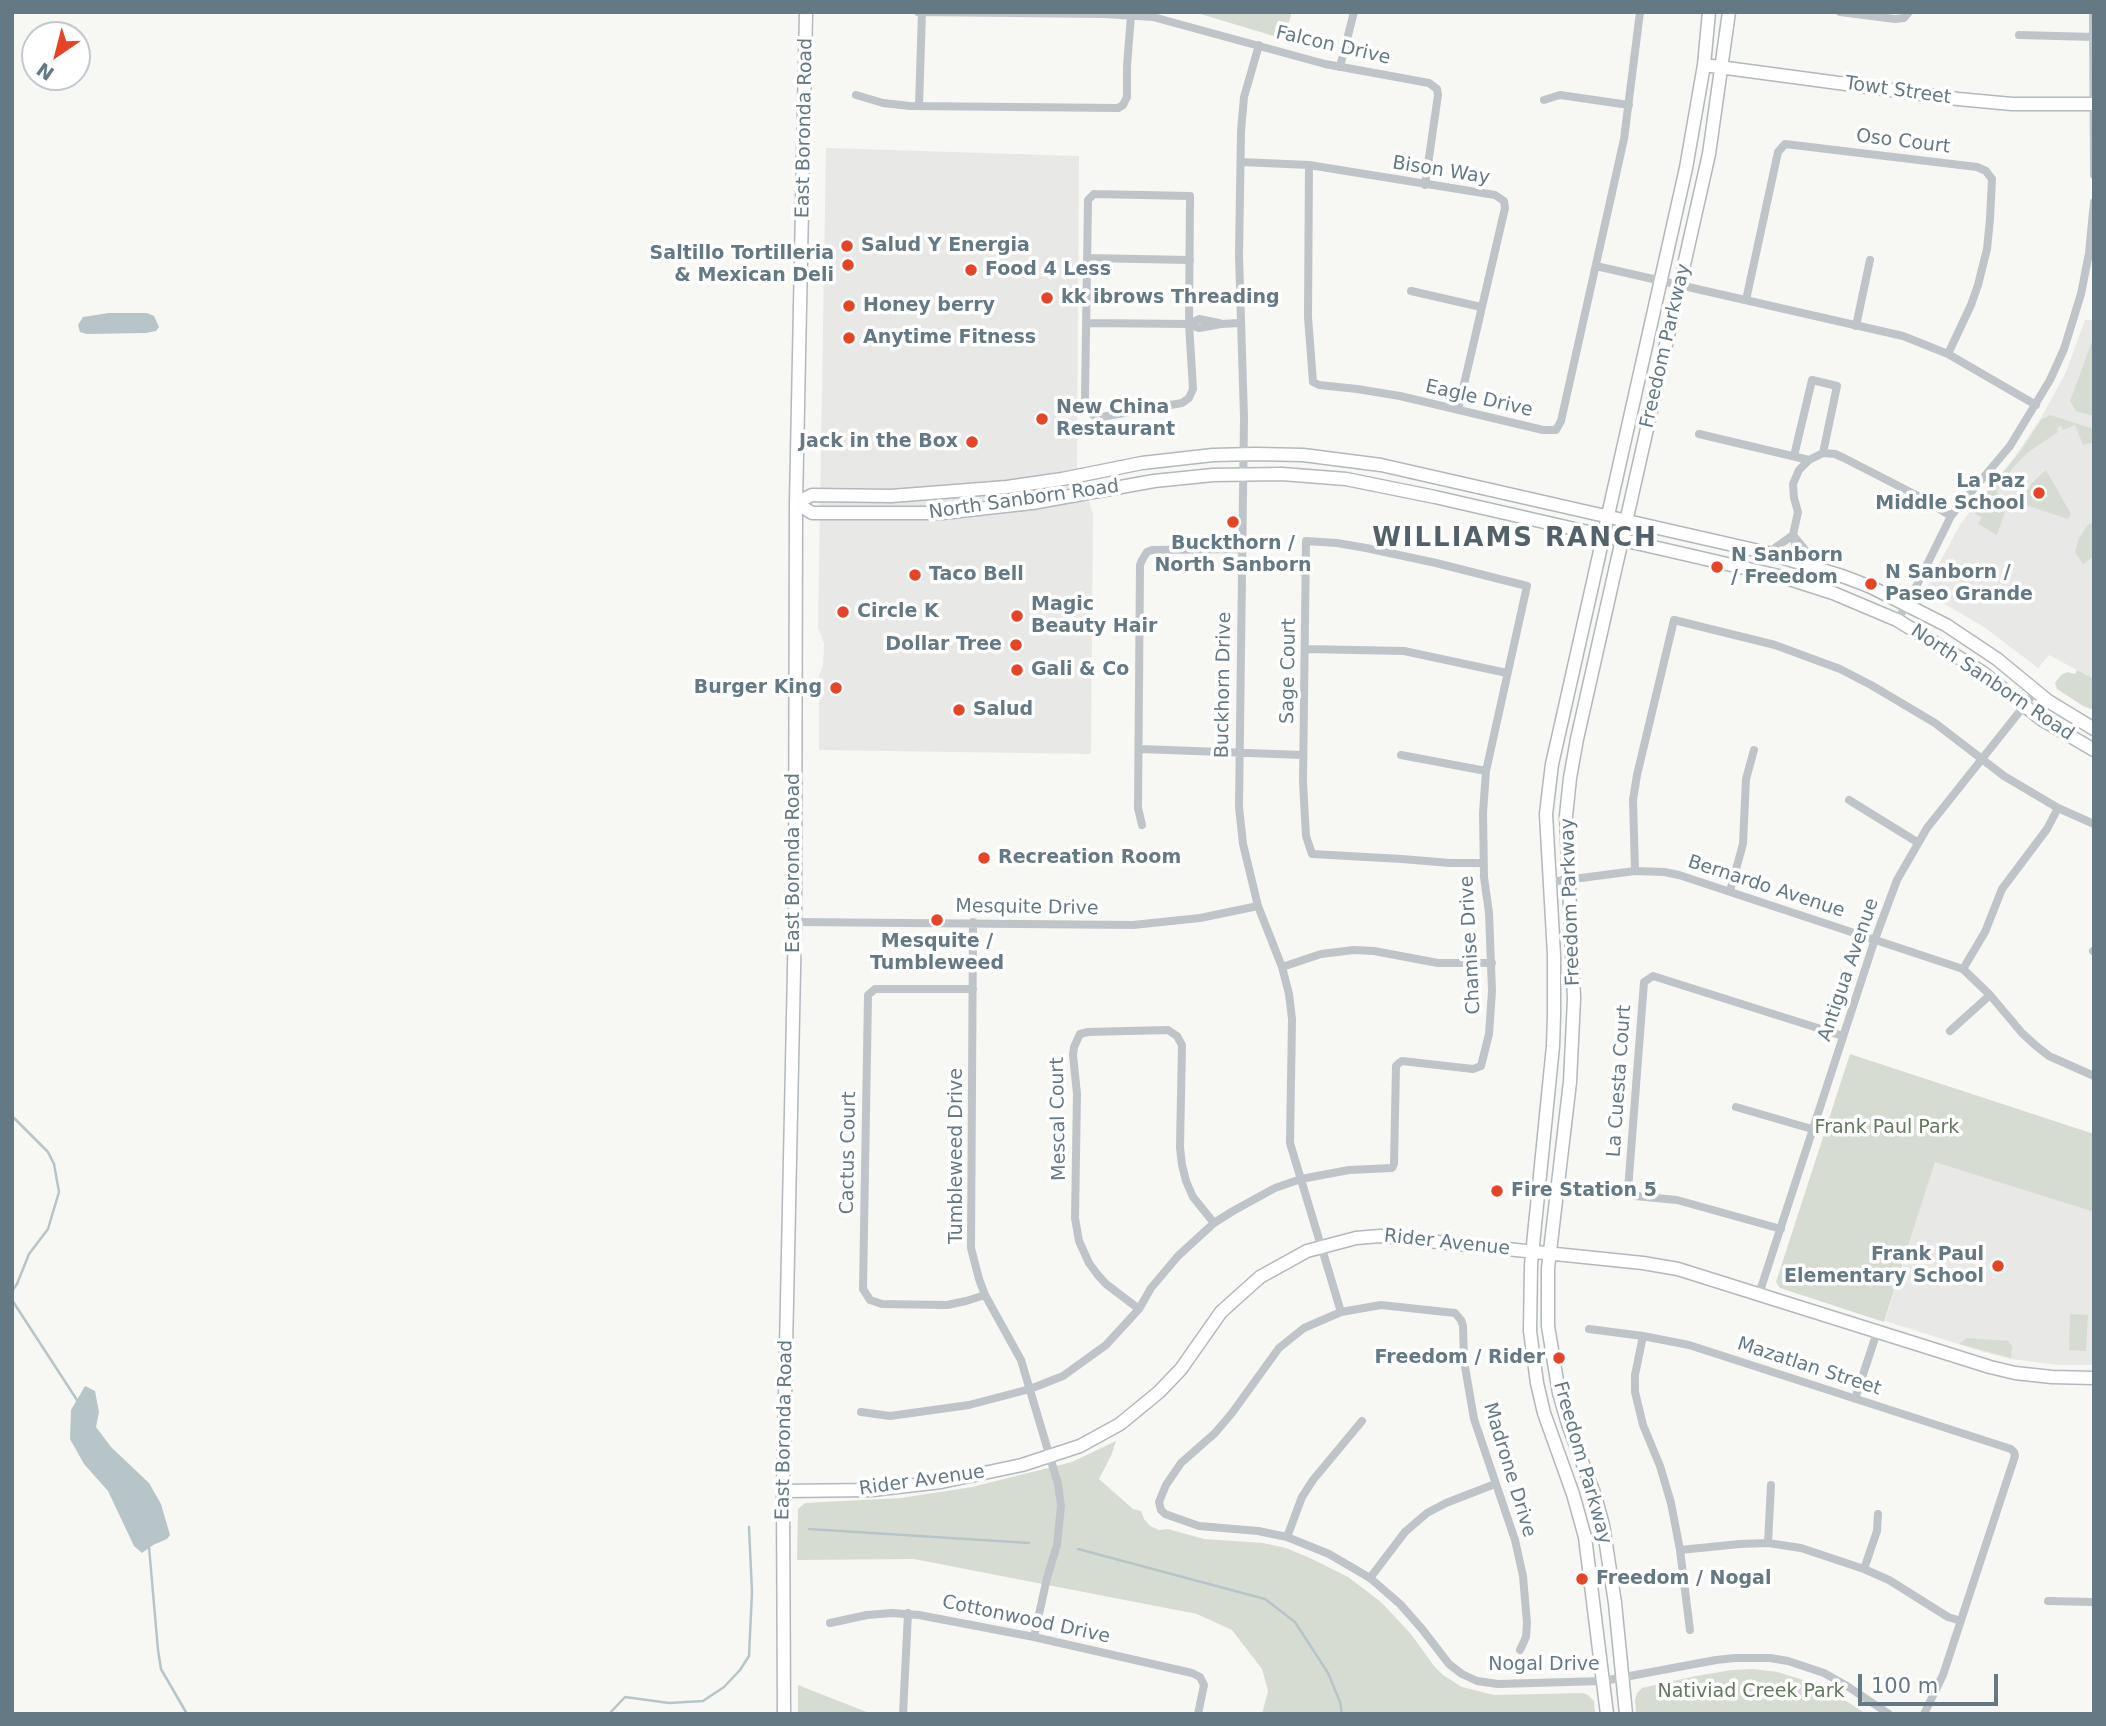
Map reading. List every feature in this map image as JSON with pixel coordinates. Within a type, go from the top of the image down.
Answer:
[{"type":"main road","name":"East Boronda Road","points":[[784,1714],[783,1491],[795,922],[796,503],[806,12]]},
{"type":"main road","name":"Freedom Parkway","points":[[1607,1714],[1585,1537],[1573,1494],[1544,1413],[1537,1382],[1530,1318],[1532,1251],[1554,1036],[1555,987],[1546,814],[1552,764],[1684,180],[1704,65],[1709,12]]},
{"type":"main road","name":"Freedom Parkway","points":[[1626,1714],[1612,1576],[1603,1524],[1559,1392],[1548,1326],[1550,1254],[1573,1036],[1574,961],[1566,816],[1570,778],[1709,154],[1729,12]]},
{"type":"main road","name":"Towt Street","points":[[1704,65],[1968,100],[2025,104],[2094,104]]},
{"type":"main road","name":"North Sanborn Road","points":[[796,503],[812,495],[891,496],[1007,487],[1176,458],[1242,454],[1303,455],[1381,465],[1768,553],[1820,568],[1871,587],[1946,625],[1997,659],[2036,691],[2094,729]]},
{"type":"main road","name":"North Sanborn Road","points":[[796,503],[812,513],[942,513],[1032,503],[1154,481],[1242,473],[1346,479],[1783,577],[1833,593],[1897,620],[1982,672],[2024,707],[2094,750]]},
{"type":"main road","name":"Rider Avenue","points":[[783,1491],[845,1491],[923,1485],[984,1474],[1050,1457],[1094,1439],[1136,1413],[1159,1392],[1181,1369],[1213,1323],[1234,1299],[1260,1277],[1277,1266],[1321,1246],[1356,1238],[1380,1236],[1643,1263],[1678,1269],[1973,1363],[2015,1373],[2094,1378]]},
{"type":"street","name":"Falcon Drive","points":[[920,12],[1131,15],[1173,22],[1340,68],[1429,83],[1437,89],[1438,95],[1425,185]]},
{"type":"street","points":[[919,106],[920,12]]},
{"type":"street","points":[[1340,68],[1354,12]]},
{"type":"street","name":"Eagle Drive","points":[[1310,165],[1307,283],[1313,382],[1319,386],[1400,396],[1543,430],[1556,430],[1561,421],[1596,266],[1629,105],[1640,12]]},
{"type":"street","points":[[1840,12],[1895,19],[1906,15]]},
{"type":"street","points":[[2093,12],[2094,175]]},
{"type":"street","points":[[856,95],[893,105],[1118,108],[1127,97],[1131,15]]},
{"type":"street","points":[[2019,35],[2093,37]]},
{"type":"street","name":"Buckhorn Drive","points":[[1259,45],[1244,97],[1241,162],[1240,323],[1243,394],[1240,825],[1258,906],[1282,967],[1291,1007],[1290,1143],[1341,1311]]},
{"type":"street","points":[[1544,100],[1560,95],[1629,105]]},
{"type":"street","name":"Oso Court","points":[[1746,300],[1778,152],[1785,144],[1977,167],[1986,171],[1992,179],[1987,249],[1978,285],[1948,354]]},
{"type":"street","name":"Bison Way","points":[[1241,162],[1310,165],[1495,195],[1504,201],[1505,208],[1458,410]]},
{"type":"street","points":[[1094,194],[1190,196],[1189,324],[1193,390],[1188,399],[1182,403],[1101,417],[1090,412],[1086,404],[1087,258],[1088,198],[1094,194]]},
{"type":"street","points":[[1897,620],[1951,516],[2010,446],[2057,365],[2076,313],[2087,267],[2094,202]]},
{"type":"street","points":[[1087,258],[1190,260]]},
{"type":"street","points":[[1856,326],[1870,260]]},
{"type":"street","points":[[1596,266],[1903,336],[1948,354],[2036,405]]},
{"type":"street","points":[[1410,291],[1481,307]]},
{"type":"street","points":[[1086,323],[1189,324],[1199,318],[1221,324],[1240,323]]},
{"type":"street","points":[[1794,456],[1812,380],[1837,386],[1823,453]]},
{"type":"street","points":[[1699,434],[1809,460]]},
{"type":"street","points":[[1799,561],[1793,535],[1798,512],[1793,484],[1798,470],[1823,453],[1844,458],[1951,516]]},
{"type":"street","points":[[1768,553],[1793,535]]},
{"type":"street","points":[[1793,535],[1820,568]]},
{"type":"street","name":"Sage Court","points":[[1483,863],[1312,854],[1304,817],[1303,755],[1307,541],[1366,548],[1527,586]]},
{"type":"street","points":[[1142,825],[1138,808],[1140,565],[1147,552],[1152,550],[1242,550]]},
{"type":"street","name":"Chamise Drive","points":[[1301,1179],[1349,1170],[1392,1168],[1396,1066],[1402,1061],[1473,1069],[1481,1066],[1492,1016],[1492,963],[1483,863],[1486,771],[1527,586]]},
{"type":"street","points":[[1635,871],[1633,800],[1674,620],[1775,645],[1840,669],[1935,723],[2004,776],[2058,808],[2094,824]]},
{"type":"street","points":[[1305,649],[1404,651],[1507,673]]},
{"type":"street","name":"Antigua Avenue","points":[[1759,1294],[1890,897],[1917,842],[2036,691]]},
{"type":"street","points":[[1140,749],[1303,755]]},
{"type":"street","points":[[1730,891],[1743,844],[1746,779],[1754,750]]},
{"type":"street","points":[[1402,755],[1486,771]]},
{"type":"street","points":[[1849,800],[1917,842]]},
{"type":"street","points":[[1963,969],[1985,932],[2002,890],[2047,829],[2058,808]]},
{"type":"street","name":"Bernardo Avenue","points":[[1550,882],[1635,871],[1679,875],[1963,969],[1990,995],[2022,1033],[2049,1056],[2094,1076]]},
{"type":"street","name":"Mesquite Drive","points":[[795,922],[1133,925],[1199,918],[1258,906]]},
{"type":"street","name":"Tumbleweed Drive","points":[[973,922],[970,1231],[975,1264],[985,1294],[1021,1360],[1060,1494],[1060,1529],[1034,1637]]},
{"type":"street","points":[[1282,967],[1321,954],[1354,950],[1438,963],[1492,963]]},
{"type":"street","name":"La Cuesta Court","points":[[1781,1229],[1677,1200],[1634,1196],[1628,1190],[1644,982],[1653,976],[1843,1035]]},
{"type":"street","name":"Cactus Court","points":[[973,989],[875,989],[868,995],[863,1289],[870,1300],[882,1304],[947,1305],[985,1294]]},
{"type":"street","points":[[1950,1031],[1990,995]]},
{"type":"street","name":"Mescal Court","points":[[1139,1308],[1106,1284],[1097,1274],[1079,1241],[1075,1218],[1077,1094],[1073,1055],[1080,1034],[1168,1030],[1177,1036],[1182,1045],[1182,1165],[1193,1197],[1214,1223]]},
{"type":"street","points":[[1737,1107],[1812,1129]]},
{"type":"street","points":[[860,1412],[890,1416],[969,1405],[1030,1389],[1063,1376],[1107,1345],[1139,1308],[1163,1272],[1214,1223],[1264,1194],[1301,1179]]},
{"type":"street","name":"Madrone Drive","points":[[1159,1507],[1166,1485],[1175,1470],[1223,1424],[1279,1348],[1304,1328],[1341,1311],[1381,1305],[1450,1311],[1459,1315],[1463,1326],[1464,1361],[1474,1419],[1515,1540],[1523,1576],[1527,1623],[1526,1637],[1520,1650]]},
{"type":"street","name":"Mazatlan Street","points":[[1589,1329],[1689,1345],[2011,1449],[2015,1456],[1961,1621]]},
{"type":"street","points":[[1855,1399],[1877,1332]]},
{"type":"street","points":[[1643,1336],[1635,1375],[1635,1392],[1643,1425],[1660,1466],[1671,1503],[1681,1550],[1690,1630]]},
{"type":"street","points":[[1287,1537],[1307,1489],[1362,1421]]},
{"type":"street","points":[[1370,1578],[1405,1532],[1427,1513],[1495,1485]]},
{"type":"street","points":[[1768,1543],[1771,1485]]},
{"type":"street","name":"Nogal Drive","points":[[1159,1507],[1166,1514],[1199,1526],[1258,1531],[1287,1537],[1328,1553],[1370,1578],[1400,1604],[1448,1664],[1470,1677],[1498,1684],[1603,1681],[1716,1660],[1770,1658],[1824,1673],[1889,1714]]},
{"type":"street","points":[[1864,1569],[1877,1531],[1878,1514]]},
{"type":"street","points":[[1681,1550],[1768,1543],[1801,1548],[1889,1580],[1961,1621],[1943,1675],[1924,1714]]},
{"type":"street","points":[[2048,1601],[2094,1602]]},
{"type":"street","points":[[903,1714],[908,1614]]},
{"type":"street","name":"Cottonwood Drive","points":[[830,1623],[867,1615],[908,1614],[1034,1637],[1192,1673],[1202,1680],[1204,1689],[1198,1714]]},
{"type":"shaded area","points":[[826,148],[1079,156],[1077,467],[1093,514],[1091,754],[819,750],[819,676],[823,666],[824,643],[818,628]]},
{"type":"shaded area","points":[[109,313],[147,313],[154,316],[159,327],[156,331],[146,333],[80,332],[78,325],[83,317]]},
{"type":"shaded area","name":"La Paz Middle School","points":[[2085,320],[2094,320],[2094,679],[2049,655],[2038,668],[1984,627],[1924,592],[1961,523],[2014,458],[2041,418],[2066,372]]},
{"type":"shaded area","name":"Frank Paul Elementary School","points":[[1935,1161],[2094,1212],[2094,1365],[2058,1365],[2011,1359],[1885,1321]]},
{"type":"shaded area","points":[[85,1386],[95,1391],[99,1412],[96,1427],[111,1447],[149,1483],[161,1504],[170,1535],[142,1553],[134,1546],[108,1491],[84,1464],[70,1439],[71,1410]]},
{"type":"green space","points":[[1194,12],[1292,12],[1287,28],[1280,26],[1277,37]]},
{"type":"green space","points":[[2094,336],[2094,416],[2076,411],[2070,401]]},
{"type":"green space","points":[[2050,415],[2094,429],[2094,442],[2083,445],[2075,425],[2063,430],[2061,426],[2057,428],[2058,432],[2027,453],[1996,492],[2009,500],[1997,535],[1978,524],[1982,518],[1971,511],[2020,452],[2041,420]]},
{"type":"green space","points":[[2046,470],[2071,514],[2068,519],[2020,503],[2031,484]]},
{"type":"green space","points":[[2094,521],[2094,556],[2083,564],[2075,552],[2079,538]]},
{"type":"green space","points":[[2077,670],[2094,679],[2094,710],[2057,689],[2055,683],[2061,675],[2067,672],[2075,674]]},
{"type":"green space","name":"Frank Paul Park","points":[[1850,1054],[2094,1134],[2094,1212],[1935,1162],[1884,1322],[1780,1288],[1776,1282]]},
{"type":"green space","points":[[2070,1314],[2088,1315],[2086,1351],[2069,1350]]},
{"type":"green space","points":[[1967,1338],[2008,1341],[2012,1346],[2011,1358],[1959,1344]]},
{"type":"green space","points":[[1116,1441],[1099,1479],[1133,1509],[1141,1511],[1150,1526],[1204,1539],[1263,1543],[1286,1548],[1310,1558],[1348,1577],[1381,1602],[1411,1634],[1434,1666],[1462,1687],[1494,1695],[1583,1693],[1594,1701],[1595,1714],[1262,1714],[1268,1691],[1262,1669],[1232,1630],[1197,1614],[914,1559],[797,1560],[798,1509],[805,1503],[901,1498],[972,1487],[1072,1462]]},
{"type":"green space","name":"Nativiad Creek Park","points":[[1753,1669],[1778,1672],[1825,1687],[1866,1714],[1636,1714],[1635,1700],[1642,1688],[1696,1676]]},
{"type":"green space","points":[[798,1685],[808,1689],[872,1714],[798,1714]]},
{"type":"waterway","points":[[12,1116],[48,1152],[54,1164],[59,1192],[48,1229],[29,1254],[12,1291]]},
{"type":"waterway","points":[[12,1300],[77,1400]]},
{"type":"waterway","points":[[609,1714],[625,1697],[669,1703],[703,1701],[724,1687],[740,1670],[749,1656],[752,1592],[749,1527]]},
{"type":"waterway","points":[[809,1529],[1029,1543]]},
{"type":"waterway","points":[[149,1547],[161,1669],[187,1714]]},
{"type":"waterway","points":[[1078,1549],[1265,1599],[1295,1622],[1328,1673],[1342,1714]]},
{"type":"place","name":"Salud Y Energia","points":[[847,246]]},
{"type":"place","name":"Saltillo Tortilleria & Mexican Deli","points":[[848,265]]},
{"type":"place","name":"Food 4 Less","points":[[971,270]]},
{"type":"place","name":"kk ibrows Threading","points":[[1047,298]]},
{"type":"place","name":"Honey berry","points":[[849,306]]},
{"type":"place","name":"Anytime Fitness","points":[[849,338]]},
{"type":"place","name":"New China Restaurant","points":[[1042,419]]},
{"type":"place","name":"Jack in the Box","points":[[972,442]]},
{"type":"place","name":"La Paz Middle School","points":[[2039,493]]},
{"type":"place","name":"Buckthorn / North Sanborn","points":[[1233,522]]},
{"type":"place","name":"N Sanborn / Freedom","points":[[1717,567]]},
{"type":"place","name":"Taco Bell","points":[[915,575]]},
{"type":"place","name":"N Sanborn / Paseo Grande","points":[[1871,584]]},
{"type":"place","name":"Circle K","points":[[843,612]]},
{"type":"place","name":"Magic Beauty Hair","points":[[1017,616]]},
{"type":"place","name":"Dollar Tree","points":[[1016,645]]},
{"type":"place","name":"Gali & Co","points":[[1017,670]]},
{"type":"place","name":"Burger King","points":[[836,688]]},
{"type":"place","name":"Salud","points":[[959,710]]},
{"type":"place","name":"Recreation Room","points":[[984,858]]},
{"type":"place","name":"Mesquite / Tumbleweed","points":[[937,920]]},
{"type":"place","name":"Fire Station 5","points":[[1497,1191]]},
{"type":"place","name":"Frank Paul Elementary School","points":[[1998,1266]]},
{"type":"place","name":"Freedom / Rider","points":[[1559,1358]]},
{"type":"place","name":"Freedom / Nogal","points":[[1582,1579]]},
{"type":"district","name":"WILLIAMS RANCH","points":[[1515,539]]}]
